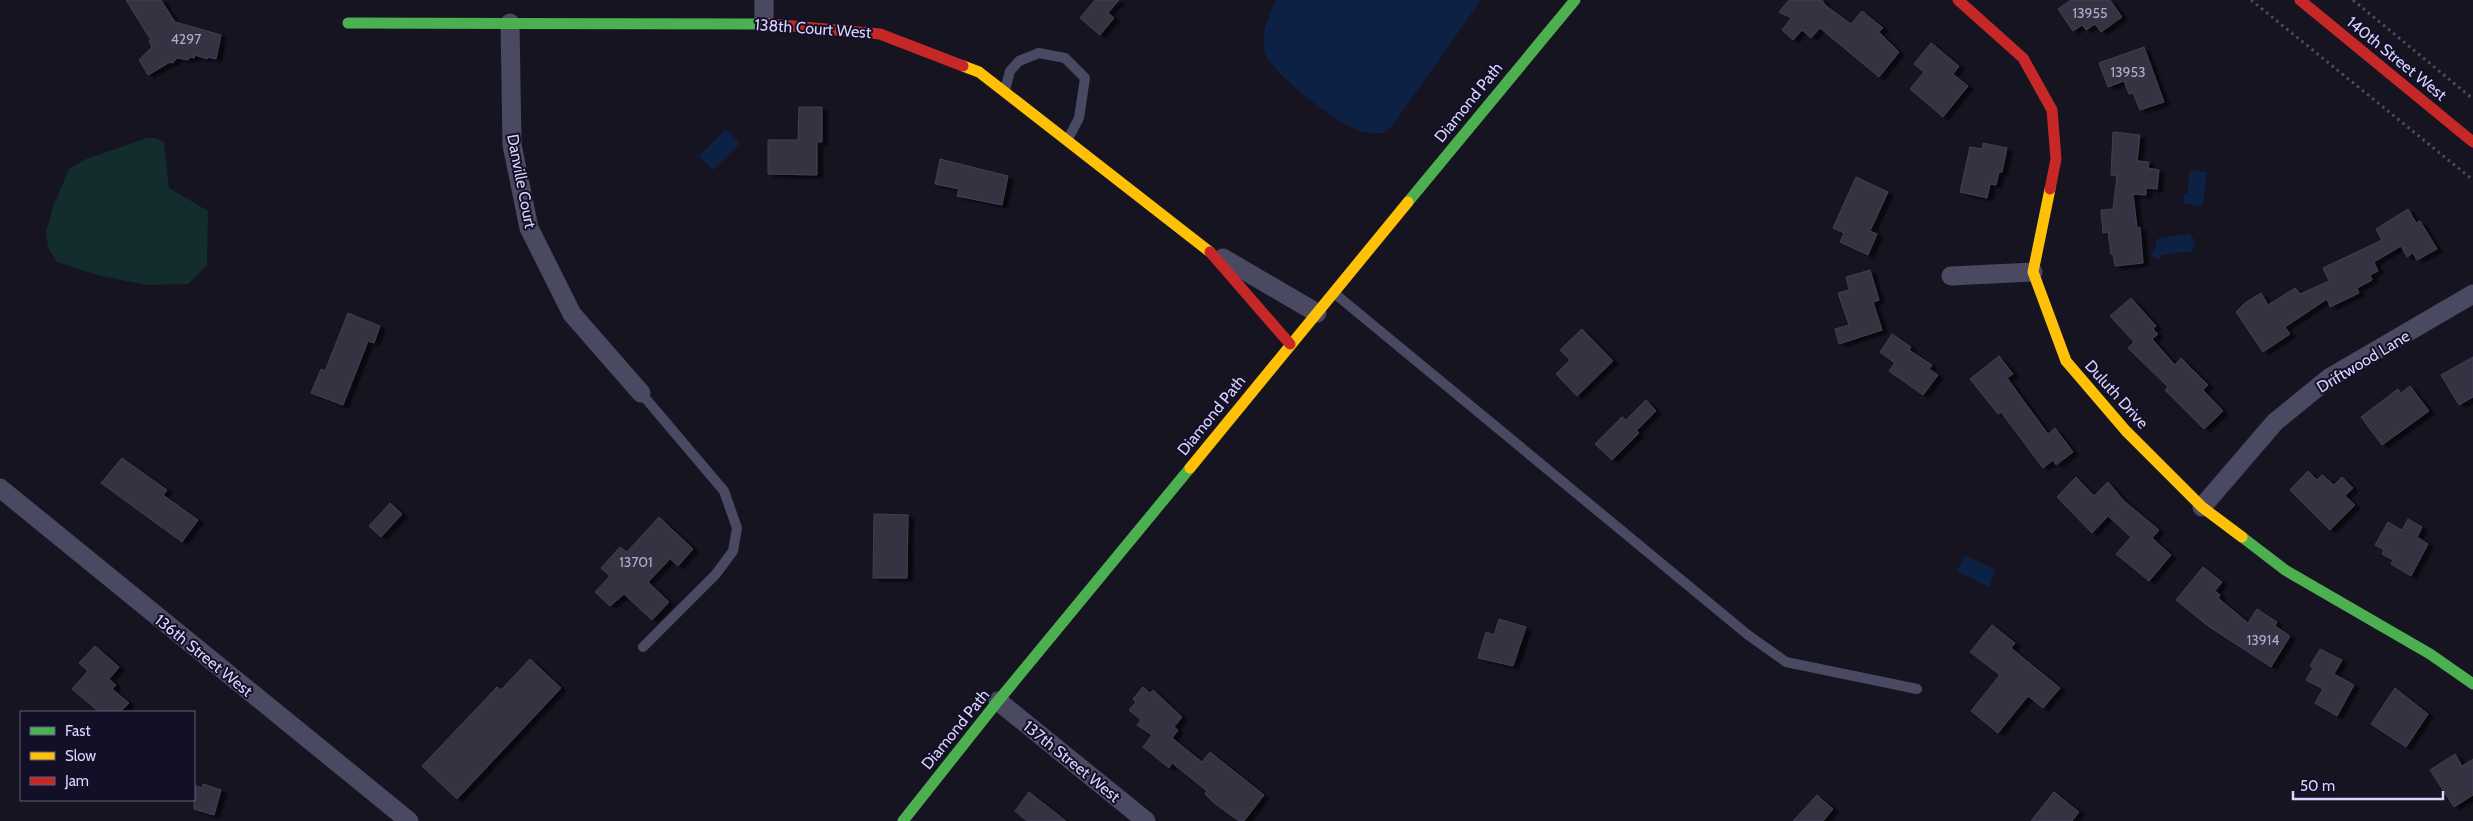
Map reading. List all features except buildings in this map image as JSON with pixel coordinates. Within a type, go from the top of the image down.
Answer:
[{"type":"street","points":[[764,0],[764,23]]},
{"type":"street","name":"Diamond Path","points":[[902,821],[998,701],[1573,0]]},
{"type":"street","points":[[1951,276],[2034,272],[2056,159],[2052,110],[2023,58],[1958,0]]},
{"type":"street","name":"140th Street West","points":[[2300,0],[2473,142]]},
{"type":"street","name":"138th Court West","points":[[348,24],[764,23],[880,34],[980,72],[1068,138],[1209,250],[1317,313]]},
{"type":"street","name":"Danville Court","points":[[510,24],[512,144],[530,228],[572,314],[641,393]]},
{"type":"street","name":"138th Court West","points":[[1209,250],[1290,344]]},
{"type":"street","name":"Duluth Drive","points":[[2034,272],[2066,361],[2126,431],[2202,507],[2285,570],[2430,654],[2473,684]]},
{"type":"street","name":"Driftwood Lane","points":[[2202,507],[2275,422],[2329,378],[2473,294]]},
{"type":"street","name":"136th Street West","points":[[0,488],[409,821]]},
{"type":"street","name":"137th Street West","points":[[998,701],[1146,821]]},
{"type":"lane","points":[[1005,91],[1010,71],[1019,61],[1039,53],[1065,58],[1085,78],[1079,118],[1068,138]]},
{"type":"lane","points":[[1333,293],[1748,635],[1786,662],[1917,689]]},
{"type":"lane","points":[[641,393],[724,491],[737,528],[733,551],[716,574],[644,647]]},
{"type":"path","points":[[2251,0],[2473,180]]},
{"type":"path","points":[[2353,0],[2473,99]]},
{"type":"green space","points":[[147,138],[156,138],[164,142],[169,188],[208,211],[207,265],[188,284],[147,285],[97,275],[57,262],[48,248],[46,232],[53,207],[69,169],[84,160]]},
{"type":"water","points":[[1276,0],[1481,0],[1392,126],[1384,133],[1369,133],[1351,127],[1323,110],[1294,87],[1272,64],[1266,55],[1263,40],[1265,27]]},
{"type":"water","points":[[726,129],[740,143],[713,170],[699,156]]},
{"type":"water","points":[[2190,170],[2207,172],[2203,206],[2183,204],[2184,194],[2187,194]]},
{"type":"water","points":[[2189,234],[2194,239],[2195,247],[2192,251],[2162,255],[2158,260],[2150,254],[2156,247],[2155,242],[2159,238]]},
{"type":"water","points":[[1965,555],[1996,570],[1989,587],[1957,571]]},
{"type":"traffic: fast","points":[[1408,202],[1575,0]]},
{"type":"traffic: fast","points":[[348,23],[771,24]]},
{"type":"traffic: fast","points":[[903,821],[998,701],[1190,468]]},
{"type":"traffic: fast","points":[[2242,537],[2285,570],[2430,654],[2473,684]]},
{"type":"traffic: slow","points":[[963,66],[979,72],[1210,252]]},
{"type":"traffic: slow","points":[[2050,189],[2033,272],[2066,361],[2126,431],[2202,507],[2242,537]]},
{"type":"traffic: slow","points":[[1190,468],[1408,202]]},
{"type":"traffic: jam","points":[[1958,0],[2023,58],[2052,110],[2056,159],[2050,189]]},
{"type":"traffic: jam","points":[[2300,0],[2473,142]]},
{"type":"traffic: jam","points":[[771,24],[880,34],[963,66]]},
{"type":"traffic: jam","points":[[1210,252],[1290,344]]}]
